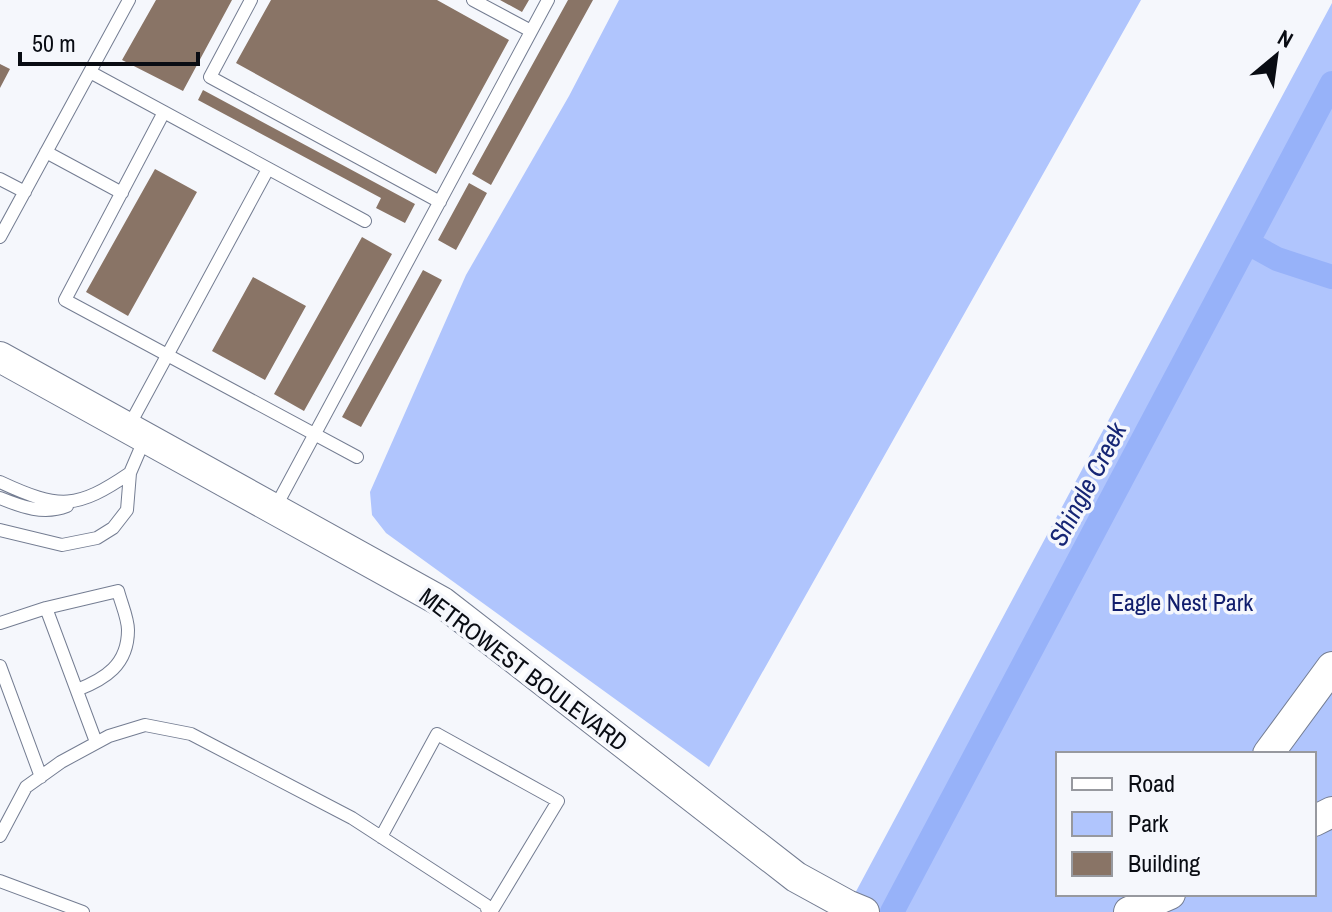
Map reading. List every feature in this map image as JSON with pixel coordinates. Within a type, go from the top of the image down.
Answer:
[{"type":"street","name":"METROWEST BOULEVARD","points":[[0,357],[442,602],[796,877],[856,909]]},
{"type":"street","points":[[1269,752],[1332,667]]},
{"type":"street","points":[[1112,912],[1132,896]]},
{"type":"street","points":[[1129,912],[1165,896]]},
{"type":"lane","points":[[0,237],[129,0]]},
{"type":"lane","points":[[251,0],[210,77],[440,202]]},
{"type":"lane","points":[[473,0],[531,31]]},
{"type":"lane","points":[[274,509],[548,0]]},
{"type":"lane","points":[[90,72],[365,221]]},
{"type":"lane","points":[[164,112],[65,300],[357,457]]},
{"type":"lane","points":[[46,152],[122,193]]},
{"type":"lane","points":[[0,530],[62,545],[97,538],[113,528],[127,510],[137,432],[167,355],[268,169]]},
{"type":"lane","points":[[0,179],[25,192]]},
{"type":"lane","points":[[0,498],[28,509],[57,510],[109,487],[130,473]]},
{"type":"lane","points":[[0,482],[58,503],[78,502]]},
{"type":"lane","points":[[0,623],[46,608],[118,591],[129,628],[121,656],[105,679],[77,690]]},
{"type":"lane","points":[[46,608],[96,742]]},
{"type":"lane","points":[[0,666],[41,777]]},
{"type":"lane","points":[[0,836],[26,787],[96,742],[145,725],[191,734],[352,818],[381,837],[486,905],[490,912],[558,801],[437,734],[381,837]]},
{"type":"lane","points":[[0,881],[83,912]]},
{"type":"green space","points":[[619,0],[1141,0],[709,767],[386,533],[372,515],[370,492],[466,275],[569,96]]},
{"type":"green space","name":"Eagle Nest Park","points":[[1332,3],[1332,912],[845,912]]},
{"type":"building","points":[[156,0],[232,0],[183,91],[122,60]]},
{"type":"building","points":[[271,0],[437,0],[509,40],[436,174],[236,63]]},
{"type":"building","points":[[500,0],[529,0],[522,12]]},
{"type":"building","points":[[568,0],[593,0],[491,185],[472,174]]},
{"type":"building","points":[[0,64],[10,69],[0,88]]},
{"type":"building","points":[[203,90],[415,204],[405,223],[376,208],[381,198],[198,100]]},
{"type":"building","points":[[155,169],[197,192],[128,316],[86,292]]},
{"type":"building","points":[[469,183],[487,193],[456,250],[438,240]]},
{"type":"building","points":[[362,237],[392,254],[304,411],[274,394]]},
{"type":"building","points":[[423,270],[442,280],[361,427],[342,417]]},
{"type":"building","points":[[253,277],[306,306],[265,380],[212,351]]},
{"type":"waterway","name":"Shingle Creek","points":[[892,912],[1332,83]]},
{"type":"waterway","points":[[1248,243],[1277,259],[1332,277]]}]
